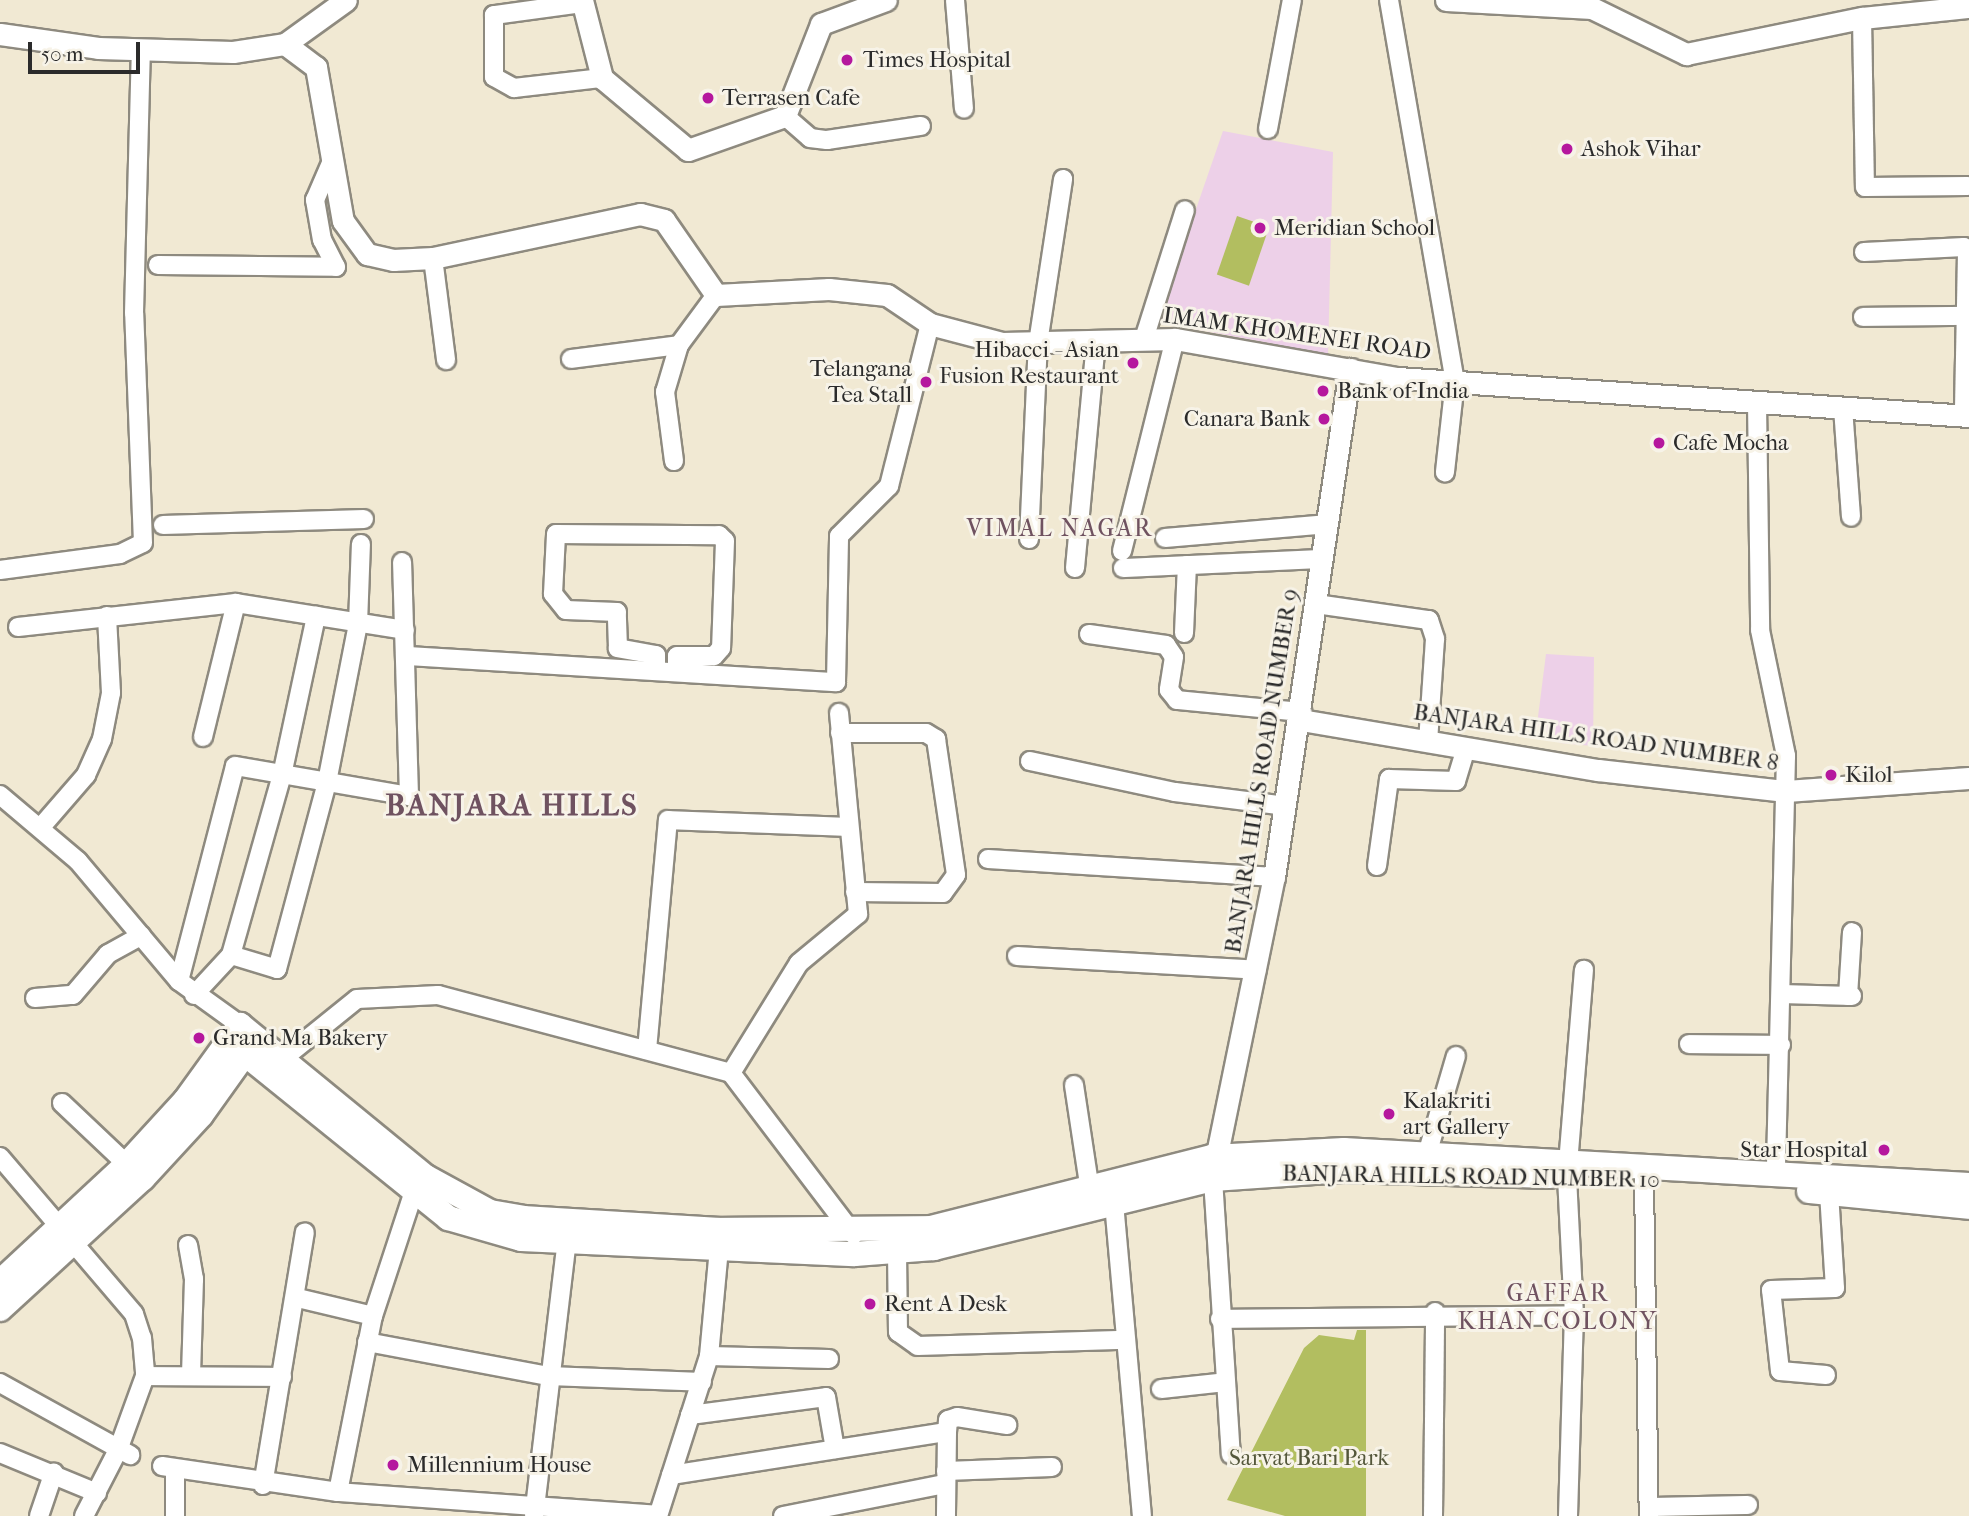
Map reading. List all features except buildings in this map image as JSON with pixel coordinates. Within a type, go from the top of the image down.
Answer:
[{"type":"main road","name":"BANJARA HILLS ROAD NUMBER 10","points":[[243,1039],[285,1058],[458,1199],[490,1212],[568,1231]]},
{"type":"main road","name":"BANJARA HILLS ROAD NUMBER 10","points":[[243,1039],[413,1194],[484,1233],[568,1231],[720,1241],[855,1243],[897,1251],[934,1248],[1114,1203],[1212,1168],[1568,1169],[1776,1173],[1969,1185]]},
{"type":"main road","points":[[0,1309],[68,1235],[135,1172],[243,1039]]},
{"type":"main road","name":"BANJARA HILLS ROAD NUMBER 10","points":[[855,1243],[1090,1191],[1212,1168],[1429,1151],[1644,1178],[1829,1192],[1969,1207]]},
{"type":"main road","points":[[0,1282],[68,1235]]},
{"type":"street","points":[[0,34],[141,51],[233,52],[285,44],[346,0]]},
{"type":"street","points":[[602,78],[514,88],[494,77],[494,15],[582,1],[602,78],[688,150],[785,116],[821,24],[886,0]]},
{"type":"street","points":[[955,0],[964,109]]},
{"type":"street","points":[[1268,129],[1292,0]]},
{"type":"street","points":[[1389,0],[1455,381],[1445,472]]},
{"type":"street","points":[[1446,0],[1593,4],[1686,54],[1863,9],[1969,7]]},
{"type":"street","points":[[1863,9],[1865,187],[1968,186]]},
{"type":"street","points":[[285,44],[316,67],[343,221],[367,254],[433,258],[640,214],[664,220],[716,295],[679,345],[665,392],[674,461]]},
{"type":"street","points":[[0,570],[120,554],[143,543],[134,313],[141,51]]},
{"type":"street","points":[[785,116],[810,138],[827,140],[921,126]]},
{"type":"street","points":[[158,265],[336,267],[322,240],[315,200],[331,163]]},
{"type":"street","points":[[1029,539],[1038,343],[1063,179]]},
{"type":"street","points":[[1144,339],[1185,210]]},
{"type":"street","points":[[1864,252],[1964,247],[1966,416]]},
{"type":"street","points":[[433,258],[446,360]]},
{"type":"street","name":"IMAM KHOMENEI ROAD","points":[[716,295],[817,289],[887,295],[930,324],[1002,343],[1175,339],[1350,369],[1455,381],[1966,416]]},
{"type":"street","points":[[1863,317],[1966,316]]},
{"type":"street","points":[[408,656],[836,682],[839,536],[889,486],[930,324]]},
{"type":"street","points":[[1175,339],[1123,560],[1187,565],[1322,559]]},
{"type":"street","points":[[1075,568],[1097,342]]},
{"type":"street","points":[[571,359],[679,345]]},
{"type":"street","name":"BANJARA HILLS ROAD NUMBER 9","points":[[1212,1168],[1275,877],[1302,716],[1350,369]]},
{"type":"street","points":[[1757,403],[1757,592],[1782,730],[1786,791],[1776,1173]]},
{"type":"street","points":[[1843,408],[1851,517]]},
{"type":"street","points":[[163,525],[364,519]]},
{"type":"street","points":[[1165,538],[1328,524]]},
{"type":"street","points":[[656,671],[656,655],[618,648],[617,612],[566,610],[553,594],[556,534],[719,535],[725,541],[721,648],[713,656],[677,656],[677,672]]},
{"type":"street","points":[[231,956],[277,970],[327,782],[358,624],[361,544]]},
{"type":"street","points":[[179,981],[235,766],[409,796],[408,656],[402,562]]},
{"type":"street","points":[[1184,633],[1187,565]]},
{"type":"street","points":[[18,627],[236,603],[405,630]]},
{"type":"street","points":[[203,737],[236,603]]},
{"type":"street","points":[[1316,604],[1429,620],[1435,639],[1428,742]]},
{"type":"street","points":[[41,827],[86,775],[102,739],[111,693],[107,616]]},
{"type":"street","points":[[194,995],[231,956],[282,775],[316,616]]},
{"type":"street","points":[[1088,634],[1166,645],[1174,657],[1169,690],[1177,700],[1302,716]]},
{"type":"street","points":[[731,1073],[799,963],[858,914],[846,827],[839,713]]},
{"type":"street","name":"BANJARA HILLS ROAD NUMBER 8","points":[[1302,716],[1466,749],[1786,791],[1969,778]]},
{"type":"street","points":[[840,733],[926,733],[936,739],[956,875],[943,893],[855,891]]},
{"type":"street","points":[[1377,866],[1389,779],[1456,781],[1466,749]]},
{"type":"street","points":[[1030,761],[1175,792],[1286,806]]},
{"type":"street","points":[[0,795],[41,827],[142,936],[179,981],[243,1039]]},
{"type":"street","points":[[647,1050],[668,820],[846,827]]},
{"type":"street","points":[[988,859],[1275,877]]},
{"type":"street","points":[[1781,994],[1850,996],[1852,932]]},
{"type":"street","points":[[35,998],[73,995],[108,954],[142,936]]},
{"type":"street","points":[[1017,956],[1257,970]]},
{"type":"street","points":[[1568,1516],[1574,1315],[1568,1169],[1584,971]]},
{"type":"street","points":[[285,1058],[357,999],[438,995],[731,1073],[855,1243]]},
{"type":"street","points":[[1689,1044],[1781,1045]]},
{"type":"street","points":[[1429,1151],[1456,1056]]},
{"type":"street","points":[[1074,1086],[1090,1191]]},
{"type":"street","points":[[62,1103],[135,1172]]},
{"type":"street","points":[[0,1157],[134,1314],[145,1376],[124,1452],[84,1516]]},
{"type":"street","points":[[1212,1168],[1231,1454]]},
{"type":"street","points":[[1644,1178],[1649,1512],[1748,1505]]},
{"type":"street","points":[[1826,1375],[1780,1371],[1771,1290],[1835,1288],[1829,1192]]},
{"type":"street","points":[[338,1492],[373,1316],[413,1194]]},
{"type":"street","points":[[1114,1203],[1142,1516]]},
{"type":"street","points":[[534,1512],[568,1231]]},
{"type":"street","points":[[263,1485],[298,1298],[305,1232]]},
{"type":"street","points":[[175,1516],[169,1468],[263,1485],[534,1512],[658,1516],[709,1356],[720,1241]]},
{"type":"street","points":[[188,1245],[194,1285],[191,1376]]},
{"type":"street","points":[[897,1251],[898,1332],[911,1343],[959,1347],[1125,1340]]},
{"type":"street","points":[[298,1298],[373,1316]]},
{"type":"street","points":[[1220,1319],[1435,1312],[1574,1315]]},
{"type":"street","points":[[1433,1516],[1435,1312]]},
{"type":"street","points":[[367,1342],[549,1376],[702,1382]]},
{"type":"street","points":[[709,1356],[829,1359]]},
{"type":"street","points":[[145,1376],[282,1377]]},
{"type":"street","points":[[1161,1389],[1226,1382]]},
{"type":"street","points":[[0,1383],[124,1452]]},
{"type":"street","points":[[690,1415],[826,1397],[835,1449]]},
{"type":"street","points":[[946,1516],[948,1420],[957,1418],[1007,1426]]},
{"type":"street","points":[[671,1475],[947,1432]]},
{"type":"street","points":[[0,1453],[54,1472],[97,1493]]},
{"type":"street","points":[[783,1516],[945,1477],[1052,1467]]},
{"type":"street","points":[[39,1516],[54,1472]]},
{"type":"shaded area","name":"Meridian School","points":[[1223,131],[1333,152],[1328,354],[1157,322]]},
{"type":"shaded area","points":[[1546,654],[1594,657],[1593,746],[1560,743],[1537,725]]},
{"type":"green space","points":[[1237,216],[1269,227],[1249,286],[1217,275]]},
{"type":"green space","name":"Sarvat Bari Park","points":[[1357,1330],[1366,1330],[1366,1516],[1285,1516],[1227,1500],[1304,1348],[1319,1335],[1354,1340]]},
{"type":"place","name":"Times Hospital","points":[[847,60]]},
{"type":"place","name":"Terrasen Cafe","points":[[708,98]]},
{"type":"place","name":"Ashok Vihar","points":[[1567,149]]},
{"type":"place","name":"Meridian School","points":[[1260,228]]},
{"type":"place","name":"Hibacci - Asian Fusion Restaurant","points":[[1133,363]]},
{"type":"place","name":"Telangana Tea Stall","points":[[926,382]]},
{"type":"place","name":"Bank of India","points":[[1323,391]]},
{"type":"place","name":"Canara Bank","points":[[1324,419]]},
{"type":"place","name":"Cafe Mocha","points":[[1659,443]]},
{"type":"place","name":"Kilol","points":[[1831,775]]},
{"type":"place","name":"Grand Ma Bakery","points":[[199,1038]]},
{"type":"place","name":"Kalakriti art Gallery","points":[[1389,1114]]},
{"type":"place","name":"Star Hospital","points":[[1884,1150]]},
{"type":"place","name":"Rent A Desk","points":[[870,1304]]},
{"type":"place","name":"Millennium House","points":[[393,1465]]},
{"type":"district","name":"VIMAL NAGAR","points":[[1060,529]]},
{"type":"district","name":"BANJARA HILLS","points":[[512,806]]},
{"type":"district","name":"GAFFAR KHAN COLONY","points":[[1558,1308]]}]
